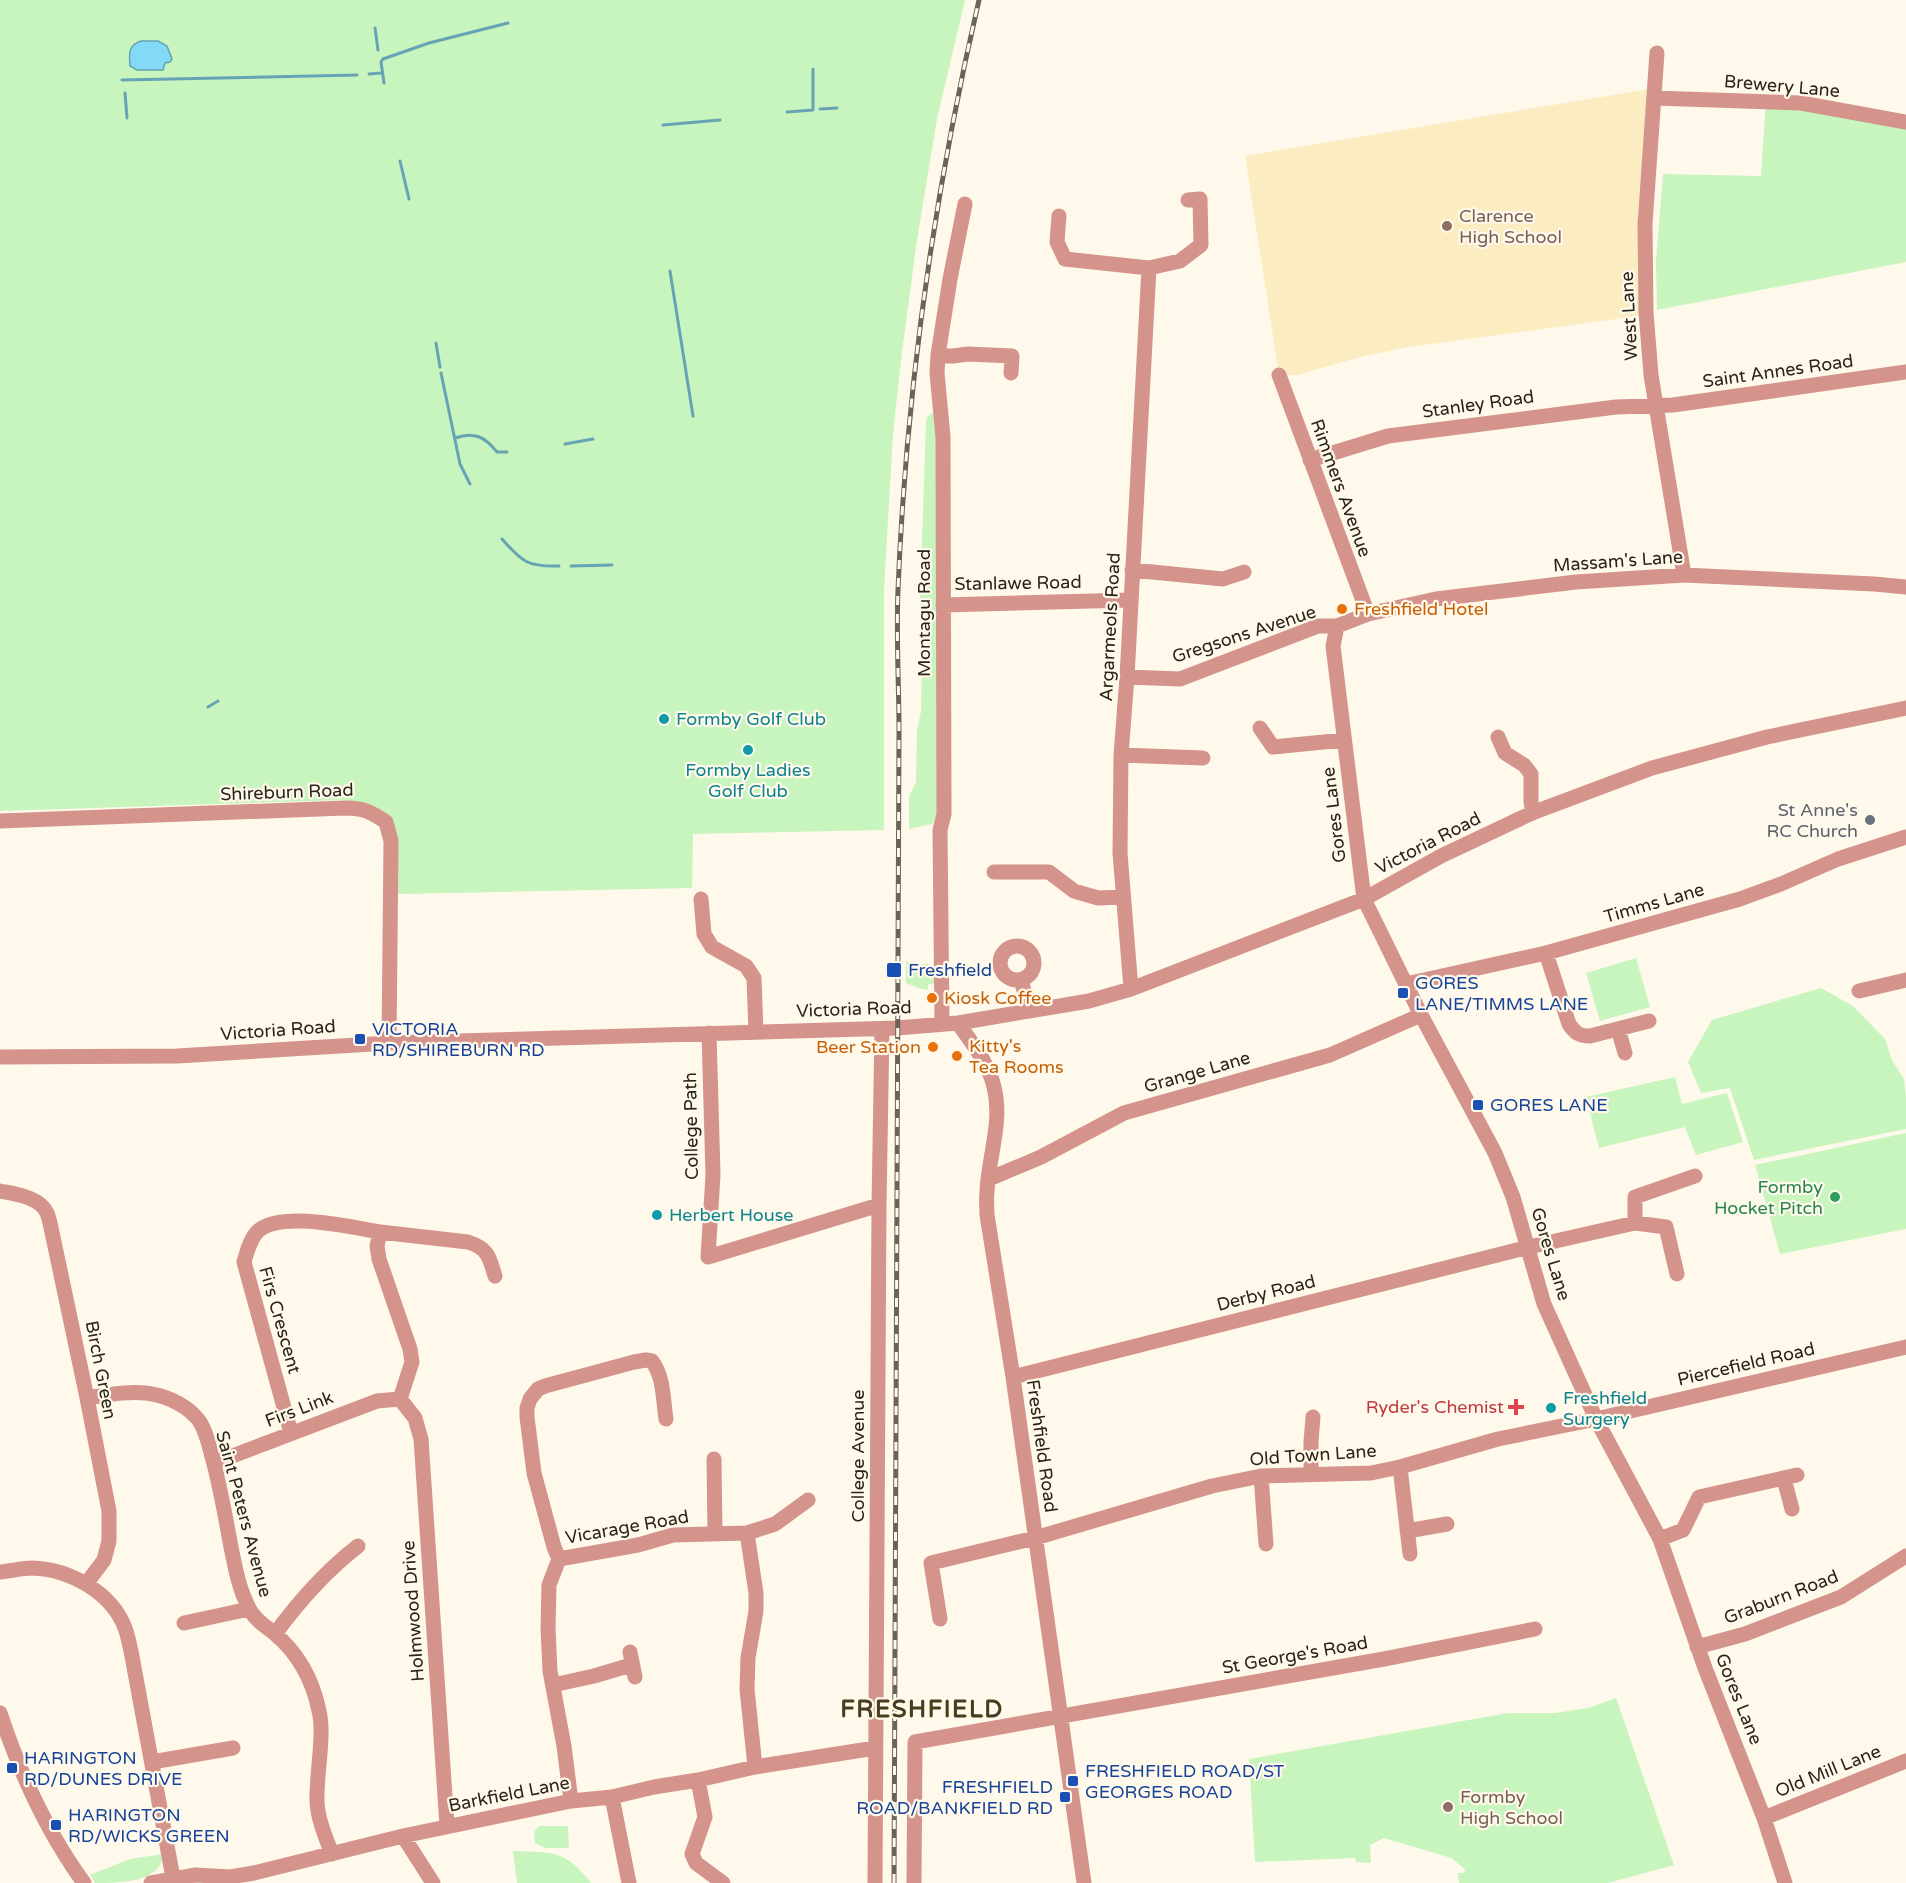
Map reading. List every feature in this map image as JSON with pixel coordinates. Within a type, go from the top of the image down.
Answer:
[{"type":"street","name":"West Lane","points":[[1657,53],[1645,224],[1647,312],[1651,375],[1684,575]]},
{"type":"street","name":"Brewery Lane","points":[[1654,98],[1801,103],[1906,122]]},
{"type":"street","points":[[1059,216],[1057,242],[1065,259],[1149,268],[1179,261],[1201,245],[1200,200],[1188,200]]},
{"type":"street","name":"Montagu Road","points":[[942,1024],[940,830],[944,814],[943,437],[938,385],[938,355],[965,204]]},
{"type":"street","name":"Argarmeols Road","points":[[1131,989],[1120,853],[1121,755],[1149,268]]},
{"type":"street","points":[[938,355],[1015,351],[1011,373]]},
{"type":"street","name":"Saint Annes Road","points":[[1656,405],[1673,405],[1906,372]]},
{"type":"street","name":"Rimmers Avenue","points":[[1279,375],[1368,614]]},
{"type":"street","name":"Stanley Road","points":[[1310,460],[1388,436],[1533,416],[1656,405]]},
{"type":"street","points":[[1132,570],[1223,579],[1244,572]]},
{"type":"street","name":"Massam's Lane","points":[[1337,626],[1368,614],[1436,599],[1576,582],[1684,575],[1906,587]]},
{"type":"street","name":"Stanlawe Road","points":[[944,605],[1130,600]]},
{"type":"street","name":"Gregsons Avenue","points":[[1127,677],[1180,679],[1318,626],[1337,626]]},
{"type":"street","name":"Gores Lane","points":[[1337,626],[1333,646],[1364,898],[1421,1015],[1496,1153],[1513,1197],[1544,1304],[1596,1419],[1660,1539],[1697,1647],[1764,1818],[1785,1883]]},
{"type":"street","name":"Victoria Road","points":[[0,1057],[177,1056],[389,1043],[882,1029],[958,1023],[1089,1001],[1131,989],[1364,898],[1441,856],[1533,813],[1654,767],[1767,737],[1906,708]]},
{"type":"street","points":[[1260,728],[1273,747],[1344,740]]},
{"type":"street","points":[[1498,737],[1505,753],[1524,765],[1532,774],[1533,813]]},
{"type":"street","points":[[1121,755],[1203,758]]},
{"type":"street","name":"Shireburn Road","points":[[0,821],[345,808],[360,808],[369,811],[386,822],[391,841],[389,1043]]},
{"type":"street","name":"Timms Lane","points":[[1406,984],[1546,953],[1740,899],[1838,859],[1906,837]]},
{"type":"street","points":[[994,872],[1049,872],[1074,891],[1098,898],[1123,897]]},
{"type":"street","points":[[701,899],[704,934],[712,947],[746,966],[754,978],[756,1032]]},
{"type":"street","points":[[1546,953],[1569,1024],[1580,1036],[1590,1036],[1649,1020]]},
{"type":"street","points":[[1020,980],[1030,1011]]},
{"type":"street","points":[[1859,991],[1906,980]]},
{"type":"street","name":"Grange Lane","points":[[989,1179],[1041,1157],[1124,1113],[1330,1055],[1421,1015]]},
{"type":"street","name":"Freshfield Road","points":[[958,1023],[982,1058],[994,1086],[996,1101],[994,1147],[987,1191],[987,1215],[1013,1377],[1084,1883]]},
{"type":"street","name":"College Avenue","points":[[875,1883],[882,1029]]},
{"type":"street","points":[[1618,1029],[1625,1053]]},
{"type":"street","name":"College Path","points":[[708,1033],[712,1175],[708,1257],[879,1205]]},
{"type":"street","points":[[1635,1223],[1635,1197],[1695,1176]]},
{"type":"street","name":"Birch Green","points":[[0,1191],[18,1194],[36,1201],[46,1210],[109,1511],[109,1541],[104,1560],[86,1584]]},
{"type":"street","name":"Firs Crescent","points":[[291,1433],[244,1262],[248,1247],[258,1231],[277,1222],[297,1221],[468,1242],[481,1246],[489,1255],[495,1276]]},
{"type":"street","name":"Derby Road","points":[[1013,1377],[1528,1246],[1635,1223],[1666,1227],[1677,1274]]},
{"type":"street","points":[[380,1232],[377,1246],[379,1258],[410,1349],[412,1362],[400,1399]]},
{"type":"street","name":"Piercefield Road","points":[[1596,1419],[1906,1347]]},
{"type":"street","points":[[559,1559],[533,1462],[527,1408],[533,1394],[545,1386],[562,1380],[634,1362],[652,1361],[658,1369],[666,1419]]},
{"type":"street","name":"Saint Peters Avenue","points":[[87,1398],[125,1392],[148,1393],[167,1398],[196,1416],[214,1463],[238,1580],[249,1609],[292,1652],[306,1672],[314,1690],[320,1714],[317,1803],[323,1831],[332,1854]]},
{"type":"street","name":"Firs Link","points":[[214,1463],[377,1401],[400,1399]]},
{"type":"street","name":"Holmwood Drive","points":[[400,1399],[415,1418],[421,1438],[447,1826]]},
{"type":"street","points":[[1311,1475],[1313,1417]]},
{"type":"street","name":"Old Town Lane","points":[[940,1619],[931,1563],[1035,1538],[1212,1486],[1261,1476],[1371,1473],[1498,1439],[1596,1419]]},
{"type":"street","points":[[714,1459],[715,1533]]},
{"type":"street","points":[[1400,1467],[1410,1554]]},
{"type":"street","points":[[1261,1476],[1266,1544]]},
{"type":"street","points":[[1660,1539],[1683,1530],[1699,1497],[1790,1477],[1792,1509]]},
{"type":"street","name":"Vicarage Road","points":[[571,1801],[564,1746],[550,1671],[549,1585],[559,1559],[638,1545],[673,1535],[747,1533],[776,1524],[808,1500]]},
{"type":"street","points":[[1407,1531],[1447,1524]]},
{"type":"street","points":[[747,1533],[756,1593],[756,1611],[748,1658],[747,1689],[755,1767]]},
{"type":"street","points":[[275,1634],[293,1609],[336,1563],[358,1546]]},
{"type":"street","name":"Graburn Road","points":[[1697,1647],[1745,1634],[1841,1597],[1906,1556]]},
{"type":"street","points":[[0,1572],[32,1568],[72,1577],[103,1597],[125,1627],[173,1878]]},
{"type":"street","points":[[184,1623],[249,1609]]},
{"type":"street","name":"St George's Road","points":[[1060,1716],[1384,1659],[1535,1629]]},
{"type":"street","points":[[553,1685],[632,1665]]},
{"type":"street","points":[[0,1713],[4,1740],[80,1882]]},
{"type":"street","points":[[914,1883],[915,1742],[1060,1716]]},
{"type":"street","points":[[152,1762],[232,1748]]},
{"type":"street","name":"Barkfield Lane","points":[[151,1883],[196,1875],[254,1878],[332,1854],[447,1826],[571,1801],[612,1797],[755,1767],[875,1748]]},
{"type":"street","name":"Old Mill Lane","points":[[1764,1818],[1906,1761]]},
{"type":"street","points":[[698,1780],[705,1817],[693,1854],[696,1863],[723,1883]]},
{"type":"street","points":[[612,1797],[628,1883]]},
{"type":"street","points":[[403,1836],[433,1883]]},
{"type":"shaded area","name":"Clarence High School","points":[[1650,89],[1638,208],[1639,316],[1409,347],[1360,357],[1297,375],[1279,375],[1245,156]]},
{"type":"green space","points":[[0,0],[965,0],[937,119],[917,240],[893,434],[884,590],[884,830],[693,834],[692,888],[398,894],[393,819],[371,805],[342,800],[0,811]]},
{"type":"green space","points":[[1766,101],[1906,122],[1906,262],[1657,310],[1656,261],[1663,174],[1761,176]]},
{"type":"green space","points":[[932,413],[936,416],[937,817],[932,824],[909,829],[909,796],[916,782],[917,730],[921,711],[920,604],[926,422],[927,417]]},
{"type":"green space","points":[[1636,958],[1650,1007],[1600,1021],[1586,973]]},
{"type":"green space","points":[[906,961],[921,966],[926,963],[937,970],[936,984],[928,984],[928,990],[906,983]]},
{"type":"green space","points":[[1821,988],[1853,1006],[1885,1039],[1892,1060],[1904,1079],[1906,1129],[1754,1160],[1730,1088],[1701,1093],[1688,1062],[1712,1020]]},
{"type":"green space","points":[[1675,1077],[1682,1104],[1727,1093],[1743,1142],[1696,1155],[1685,1127],[1599,1148],[1586,1097]]},
{"type":"green space","name":"Formby Hocket Pitch","points":[[1906,1133],[1906,1229],[1780,1254],[1755,1165]]},
{"type":"green space","name":"Formby High School","points":[[1616,1698],[1674,1865],[1608,1883],[1459,1883],[1458,1873],[1464,1873],[1465,1869],[1451,1858],[1384,1838],[1370,1845],[1371,1863],[1356,1862],[1355,1858],[1255,1862],[1249,1759],[1508,1713],[1555,1713],[1588,1708]]},
{"type":"green space","points":[[539,1826],[568,1826],[569,1848],[545,1848],[535,1843],[534,1832]]},
{"type":"green space","points":[[513,1851],[548,1853],[565,1858],[591,1883],[517,1883]]},
{"type":"green space","points":[[163,1854],[161,1864],[155,1871],[138,1879],[116,1883],[95,1883],[90,1875],[130,1859]]},
{"type":"water","points":[[141,41],[158,41],[167,46],[172,59],[165,63],[163,70],[137,70],[130,66],[132,48]]},
{"type":"waterway","points":[[384,83],[381,62],[383,59],[429,43],[508,23]]},
{"type":"waterway","points":[[375,28],[378,50]]},
{"type":"waterway","points":[[787,112],[813,110],[813,69]]},
{"type":"waterway","points":[[369,74],[381,73]]},
{"type":"waterway","points":[[122,80],[357,75]]},
{"type":"waterway","points":[[125,93],[127,118]]},
{"type":"waterway","points":[[820,109],[837,108]]},
{"type":"waterway","points":[[663,125],[720,120]]},
{"type":"waterway","points":[[400,161],[409,199]]},
{"type":"waterway","points":[[670,271],[693,416]]},
{"type":"waterway","points":[[436,343],[440,367]]},
{"type":"waterway","points":[[441,373],[460,464],[470,484]]},
{"type":"waterway","points":[[455,438],[473,435],[488,442],[497,452],[507,452]]},
{"type":"waterway","points":[[565,444],[593,439]]},
{"type":"waterway","points":[[502,539],[526,562],[559,566]]},
{"type":"waterway","points":[[571,566],[612,565]]},
{"type":"waterway","points":[[208,707],[218,701]]},
{"type":"railway","points":[[894,1883],[898,590],[908,441],[925,293],[948,146],[979,0]]},
{"type":"place","name":"Clarence High School","points":[[1447,226]]},
{"type":"place","name":"Freshfield Hotel","points":[[1342,609]]},
{"type":"place","name":"Formby Golf Club","points":[[664,719]]},
{"type":"place","name":"Formby Ladies Golf Club","points":[[748,750]]},
{"type":"place","name":"St Anne's RC Church","points":[[1870,820]]},
{"type":"place","name":"Freshfield","points":[[894,970]]},
{"type":"place","name":"GORES LANE/TIMMS LANE","points":[[1403,993]]},
{"type":"place","name":"Kiosk Coffee","points":[[932,998]]},
{"type":"place","name":"VICTORIA RD/SHIREBURN RD","points":[[360,1039]]},
{"type":"place","name":"Beer Station","points":[[933,1047]]},
{"type":"place","name":"Kitty's Tea Rooms","points":[[957,1056]]},
{"type":"place","name":"GORES LANE","points":[[1478,1105]]},
{"type":"place","name":"Formby Hocket Pitch","points":[[1835,1197]]},
{"type":"place","name":"Herbert House","points":[[657,1215]]},
{"type":"place","name":"Ryder's Chemist","points":[[1516,1407]]},
{"type":"place","name":"Freshfield Surgery","points":[[1551,1408]]},
{"type":"place","name":"HARINGTON RD/DUNES DRIVE","points":[[12,1768]]},
{"type":"place","name":"FRESHFIELD ROAD/ST GEORGES ROAD","points":[[1073,1781]]},
{"type":"place","name":"FRESHFIELD ROAD/BANKFIELD RD","points":[[1065,1797]]},
{"type":"place","name":"Formby High School","points":[[1448,1807]]},
{"type":"place","name":"HARINGTON RD/WICKS GREEN","points":[[56,1825]]},
{"type":"district","name":"FRESHFIELD","points":[[922,1709]]}]
